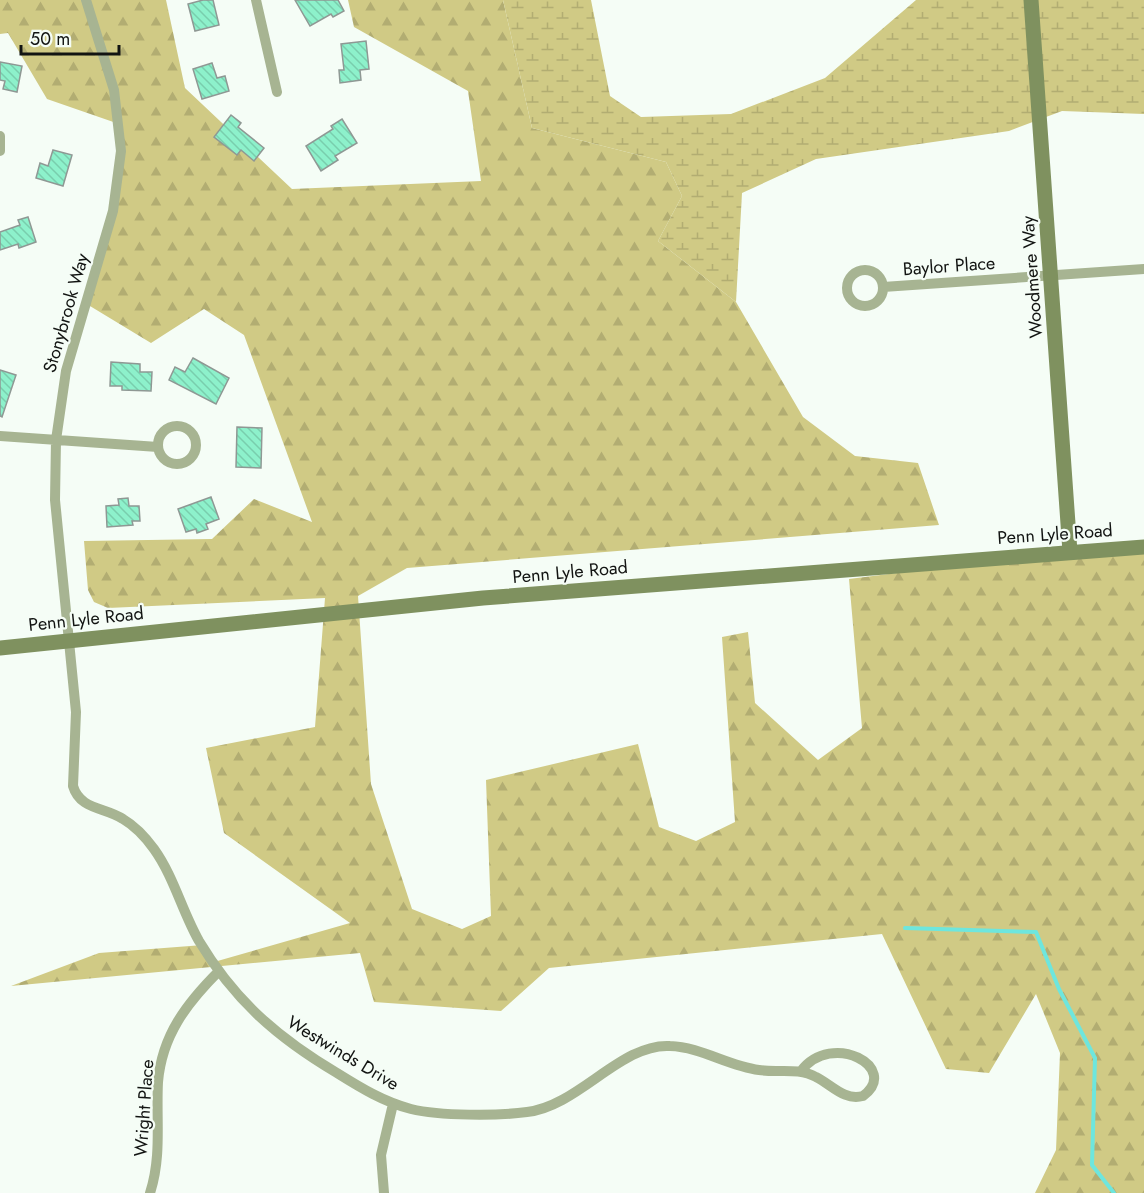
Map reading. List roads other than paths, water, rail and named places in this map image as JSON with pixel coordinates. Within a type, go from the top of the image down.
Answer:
[{"type":"street","name":"Stonybrook Way","points":[[68,641],[56,500],[56,440],[66,371],[113,211],[121,151],[114,90],[86,0]]},
{"type":"street","points":[[256,0],[277,92]]},
{"type":"street","name":"Woodmere Way","points":[[1031,0],[1070,552]]},
{"type":"street","points":[[0,136],[0,151]]},
{"type":"street","name":"Baylor Place","points":[[883,287],[1144,268]]},
{"type":"street","points":[[0,436],[158,447]]},
{"type":"street","name":"Penn Lyle Road","points":[[0,648],[483,598],[1144,547]]},
{"type":"street","name":"Westwinds Drive","points":[[68,641],[76,712],[73,786],[76,797],[84,803],[123,819],[142,834],[160,859],[198,939],[219,971],[248,1006],[294,1047],[374,1095],[393,1104],[436,1113],[526,1112],[560,1103],[638,1052],[668,1045],[685,1047],[761,1071],[801,1071]]},
{"type":"street","name":"Wright Place","points":[[150,1193],[158,1158],[158,1082],[162,1059],[172,1029],[188,1002],[219,971]]},
{"type":"street","points":[[838,1052],[859,1058],[871,1067],[874,1077],[873,1085],[863,1096],[847,1097],[814,1076],[801,1071],[815,1058],[838,1052]]},
{"type":"street","points":[[384,1193],[381,1155],[393,1104]]},
{"type":"waterway","points":[[905,928],[1036,932],[1059,989],[1095,1058],[1092,1165],[1114,1193]]}]
